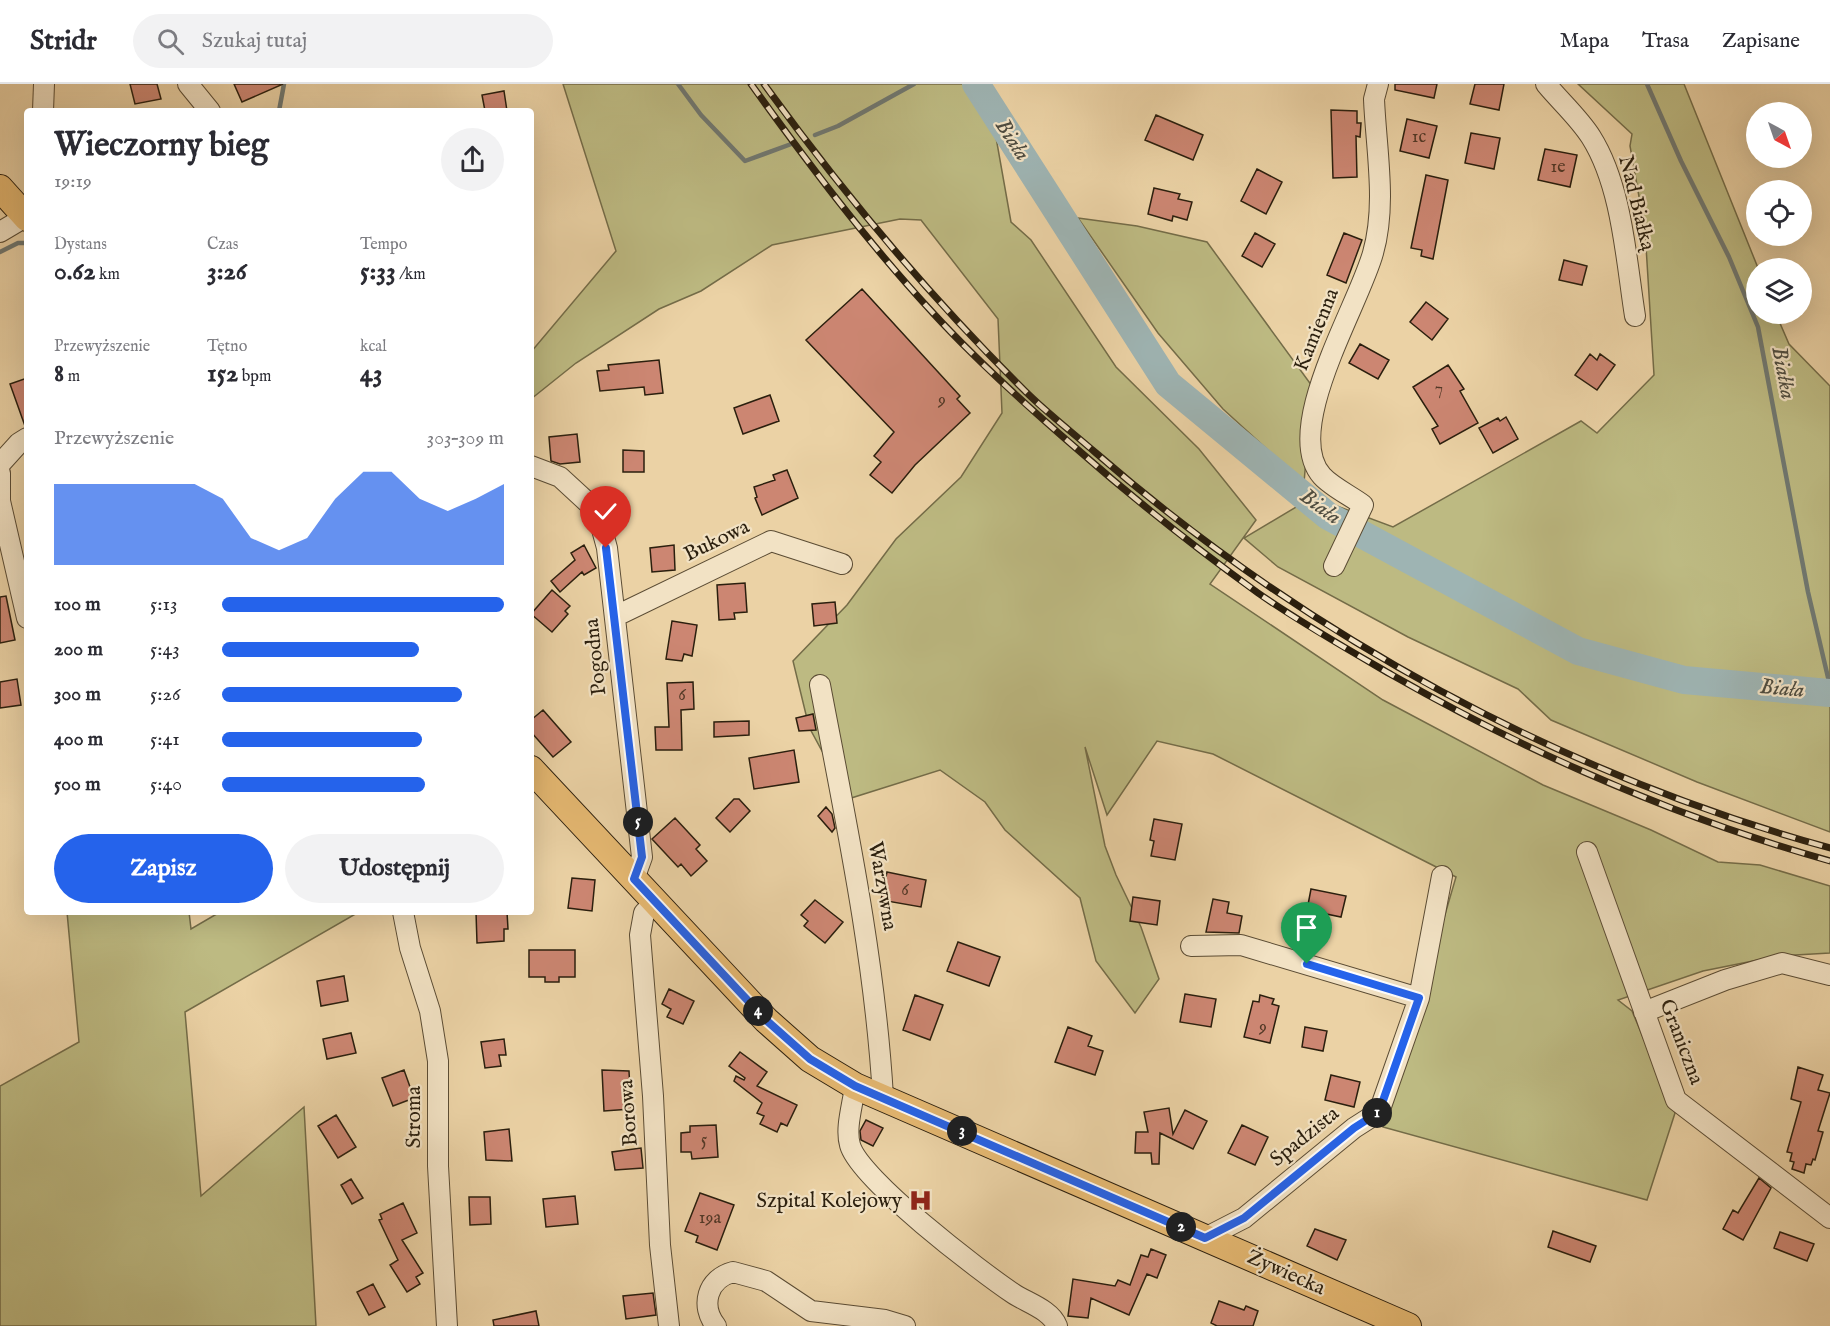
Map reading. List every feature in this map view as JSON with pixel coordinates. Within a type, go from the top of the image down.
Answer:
[{"type":"main road","points":[[0,188],[24,214]]},
{"type":"main road","name":"Żywiecka","points":[[534,772],[766,1020],[810,1059],[855,1086],[1408,1326]]},
{"type":"street","points":[[43,108],[44,84]]},
{"type":"street","points":[[188,84],[201,107]]},
{"type":"street","name":"Kamienna","points":[[1334,566],[1363,505],[1322,476],[1314,462],[1310,448],[1309,427],[1320,384],[1374,252],[1381,197],[1374,99],[1378,84]]},
{"type":"street","name":"Nad Białką","points":[[1546,84],[1591,136],[1608,170],[1619,219],[1635,316]]},
{"type":"street","points":[[0,232],[24,219]]},
{"type":"street","points":[[0,464],[19,442],[24,440]]},
{"type":"street","name":"Pogodna","points":[[534,467],[560,477],[597,512],[606,548],[616,616],[642,857],[634,879]]},
{"type":"street","points":[[0,473],[0,501],[24,605]]},
{"type":"street","name":"Bukowa","points":[[616,616],[771,542],[842,564]]},
{"type":"street","name":"Warzywna","points":[[820,685],[862,907],[879,1023],[883,1097]]},
{"type":"street","name":"Graniczna","points":[[1587,852],[1676,1100],[1830,1218]]},
{"type":"street","name":"Spadzista","points":[[1205,1238],[1244,1218],[1354,1128],[1379,1112],[1419,998],[1442,876]]},
{"type":"street","name":"Borowa","points":[[655,902],[644,913],[640,935],[653,1096],[660,1245],[669,1326]]},
{"type":"street","name":"Stroma","points":[[404,915],[410,948],[430,1011],[438,1061],[438,1166],[447,1326]]},
{"type":"street","points":[[1191,946],[1241,945],[1419,998]]},
{"type":"street","points":[[1644,1012],[1725,981],[1782,963],[1830,975]]},
{"type":"street","points":[[855,1086],[848,1136],[850,1147],[864,1171],[915,1217],[1013,1293],[1047,1314],[1057,1326]]},
{"type":"street","points":[[716,1326],[706,1301],[709,1292],[719,1279],[733,1272],[766,1281],[811,1311],[885,1320],[905,1326]]},
{"type":"shaded area","points":[[563,84],[989,84],[989,98],[1011,222],[1031,240],[1116,367],[1199,449],[1256,520],[1210,584],[1383,700],[1543,785],[1651,830],[1718,862],[1760,865],[1830,886],[1830,953],[1778,956],[1703,971],[1618,1000],[1632,1011],[1675,1113],[1647,1200],[1383,1127],[1456,877],[1213,754],[1157,741],[1107,815],[1085,747],[1105,846],[1141,927],[1159,979],[1135,1013],[1096,961],[1080,898],[1005,830],[985,802],[940,770],[848,799],[809,727],[793,661],[847,605],[896,539],[961,477],[1002,413],[998,319],[921,220],[900,219],[772,245],[701,291],[659,309],[576,363],[534,397],[534,348],[616,251]]},
{"type":"shaded area","points":[[1578,84],[1684,84],[1746,238],[1746,246],[1749,246],[1754,258],[1746,258],[1746,324],[1780,324],[1789,344],[1830,386],[1830,832],[1697,782],[1551,720],[1518,689],[1408,637],[1278,567],[1244,538],[1313,497],[1393,527],[1581,421],[1597,433],[1654,375],[1645,230],[1630,146],[1632,134]]},
{"type":"shaded area","points":[[1078,218],[1137,226],[1207,242],[1312,386],[1304,483],[1223,409],[1158,333]]},
{"type":"shaded area","points":[[67,915],[189,915],[191,929],[215,915],[354,915],[185,1012],[201,1196],[304,1107],[316,1326],[0,1326],[0,1086],[79,1042]]},
{"type":"building","points":[[130,84],[157,84],[161,99],[135,104]]},
{"type":"building","points":[[234,84],[283,84],[242,102]]},
{"type":"building","points":[[1395,84],[1437,84],[1434,98],[1395,90]]},
{"type":"building","points":[[1475,84],[1504,84],[1499,110],[1470,104]]},
{"type":"building","points":[[504,91],[507,108],[484,108],[482,95]]},
{"type":"building","points":[[1331,110],[1357,111],[1357,123],[1361,123],[1360,137],[1356,136],[1357,177],[1333,178]]},
{"type":"building","points":[[1156,115],[1203,135],[1193,160],[1145,140]]},
{"type":"building","points":[[1407,119],[1437,126],[1429,158],[1400,151]]},
{"type":"building","points":[[1471,133],[1500,138],[1494,169],[1465,163]]},
{"type":"building","points":[[1545,149],[1577,155],[1570,187],[1538,180]]},
{"type":"building","points":[[1257,169],[1282,182],[1266,214],[1241,201]]},
{"type":"building","points":[[1426,175],[1448,180],[1433,259],[1421,256],[1422,250],[1411,248]]},
{"type":"building","points":[[1154,188],[1180,194],[1178,199],[1192,202],[1187,220],[1173,216],[1172,221],[1148,214]]},
{"type":"building","points":[[1255,233],[1275,244],[1262,267],[1242,256]]},
{"type":"building","points":[[1344,233],[1362,240],[1346,283],[1327,275]]},
{"type":"building","points":[[1564,260],[1587,266],[1582,285],[1559,280]]},
{"type":"building","points":[[862,289],[960,396],[957,399],[970,413],[915,465],[892,493],[870,475],[881,462],[874,456],[894,432],[806,340]]},
{"type":"building","points":[[1426,302],[1448,319],[1432,340],[1410,322]]},
{"type":"building","points":[[1360,344],[1389,360],[1378,379],[1349,363]]},
{"type":"building","points":[[1590,354],[1597,360],[1600,354],[1615,365],[1597,390],[1575,375]]},
{"type":"building","points":[[659,360],[663,393],[645,395],[644,387],[600,391],[597,371],[609,370],[608,365]]},
{"type":"building","points":[[1448,365],[1464,389],[1460,391],[1478,423],[1440,444],[1432,429],[1438,426],[1413,387]]},
{"type":"building","points":[[24,379],[24,423],[10,384]]},
{"type":"building","points":[[770,395],[779,421],[743,434],[734,408]]},
{"type":"building","points":[[1506,417],[1518,439],[1493,453],[1479,428],[1498,418],[1500,421]]},
{"type":"building","points":[[577,434],[580,462],[560,464],[551,461],[549,437]]},
{"type":"building","points":[[623,450],[644,451],[644,472],[623,472]]},
{"type":"building","points":[[787,470],[798,498],[762,515],[755,498],[757,497],[754,487],[775,480],[773,475]]},
{"type":"building","points":[[584,545],[596,568],[584,575],[582,572],[560,592],[551,581],[575,560],[571,553]]},
{"type":"building","points":[[674,545],[675,570],[652,572],[650,548]]},
{"type":"building","points":[[745,583],[747,612],[734,613],[735,619],[719,620],[717,585]]},
{"type":"building","points":[[552,590],[570,606],[565,611],[568,614],[552,632],[534,617],[534,611]]},
{"type":"building","points":[[6,596],[15,640],[0,643],[0,597]]},
{"type":"building","points":[[835,602],[837,623],[814,626],[812,604]]},
{"type":"building","points":[[672,621],[697,625],[692,656],[684,654],[682,661],[666,659]]},
{"type":"building","points":[[17,679],[21,705],[0,708],[0,682]]},
{"type":"building","points":[[693,682],[694,709],[681,710],[682,750],[656,750],[655,727],[669,727],[667,683]]},
{"type":"building","points":[[543,710],[571,742],[553,757],[534,735],[534,718]]},
{"type":"building","points":[[813,714],[816,730],[799,731],[796,718]]},
{"type":"building","points":[[749,721],[749,735],[714,737],[714,722]]},
{"type":"building","points":[[794,750],[799,782],[754,789],[749,758]]},
{"type":"building","points":[[734,799],[739,799],[750,811],[730,832],[716,818]]},
{"type":"building","points":[[826,807],[832,814],[835,828],[832,832],[818,816]]},
{"type":"building","points":[[675,818],[700,845],[696,849],[707,861],[691,876],[681,864],[678,867],[652,839]]},
{"type":"building","points":[[1154,819],[1182,824],[1175,860],[1151,856],[1154,841],[1150,840]]},
{"type":"building","points":[[887,872],[926,880],[921,907],[881,900]]},
{"type":"building","points":[[572,878],[595,880],[592,911],[568,908]]},
{"type":"building","points":[[1311,889],[1346,896],[1341,917],[1307,910]]},
{"type":"building","points":[[1133,897],[1160,901],[1157,925],[1130,921]]},
{"type":"building","points":[[1213,899],[1229,902],[1227,913],[1242,916],[1239,933],[1206,932]]},
{"type":"building","points":[[815,900],[843,922],[825,943],[804,926],[808,921],[801,915]]},
{"type":"building","points":[[476,915],[507,915],[508,929],[504,929],[504,941],[477,943]]},
{"type":"building","points":[[958,942],[1000,957],[989,986],[947,971]]},
{"type":"building","points":[[529,950],[575,950],[575,977],[559,977],[559,982],[545,982],[545,977],[529,977]]},
{"type":"building","points":[[344,976],[348,1001],[321,1006],[317,981]]},
{"type":"building","points":[[669,989],[694,1001],[683,1024],[667,1017],[671,1009],[662,1004]]},
{"type":"building","points":[[1185,994],[1216,999],[1211,1027],[1180,1022]]},
{"type":"building","points":[[915,995],[943,1005],[930,1040],[903,1030]]},
{"type":"building","points":[[1260,995],[1274,999],[1272,1004],[1279,1006],[1270,1043],[1244,1037],[1253,1001],[1259,1002]]},
{"type":"building","points":[[1068,1027],[1092,1036],[1088,1046],[1103,1051],[1095,1075],[1055,1062]]},
{"type":"building","points":[[1305,1027],[1327,1031],[1323,1051],[1302,1047]]},
{"type":"building","points":[[351,1033],[356,1053],[327,1059],[323,1039]]},
{"type":"building","points":[[504,1039],[506,1055],[499,1055],[501,1066],[485,1068],[481,1042]]},
{"type":"building","points":[[740,1052],[767,1072],[757,1086],[797,1105],[787,1126],[781,1123],[777,1132],[760,1124],[764,1116],[757,1113],[762,1103],[734,1081],[736,1076],[744,1080],[745,1078],[729,1066]]},
{"type":"building","points":[[1798,1067],[1823,1075],[1818,1090],[1830,1093],[1818,1131],[1823,1132],[1815,1160],[1813,1159],[1811,1165],[1806,1164],[1804,1173],[1792,1169],[1794,1162],[1790,1161],[1792,1153],[1787,1152],[1801,1102],[1791,1099]]},
{"type":"building","points":[[404,1070],[414,1098],[393,1106],[382,1078]]},
{"type":"building","points":[[602,1070],[629,1071],[631,1109],[604,1111]]},
{"type":"building","points":[[1331,1075],[1360,1082],[1354,1107],[1325,1100]]},
{"type":"building","points":[[1169,1108],[1173,1134],[1185,1110],[1207,1121],[1193,1149],[1160,1133],[1159,1164],[1152,1164],[1151,1153],[1135,1153],[1136,1132],[1148,1132],[1144,1112]]},
{"type":"building","points":[[336,1115],[356,1147],[338,1158],[318,1126]]},
{"type":"building","points":[[866,1120],[883,1128],[873,1146],[861,1140],[860,1131]]},
{"type":"building","points":[[716,1125],[718,1157],[692,1159],[691,1152],[681,1152],[681,1133],[690,1132],[690,1126]]},
{"type":"building","points":[[1242,1125],[1268,1137],[1255,1165],[1228,1153]]},
{"type":"building","points":[[509,1129],[512,1161],[486,1160],[484,1132]]},
{"type":"building","points":[[641,1148],[643,1168],[615,1170],[612,1152]]},
{"type":"building","points":[[1759,1178],[1771,1188],[1743,1240],[1723,1229],[1733,1210],[1738,1213]]},
{"type":"building","points":[[351,1179],[363,1198],[352,1204],[341,1185]]},
{"type":"building","points":[[700,1193],[734,1205],[717,1250],[696,1242],[698,1236],[685,1231]]},
{"type":"building","points":[[575,1196],[578,1224],[546,1227],[543,1199]]},
{"type":"building","points":[[469,1197],[490,1197],[491,1224],[470,1225]]},
{"type":"building","points":[[403,1203],[417,1233],[402,1240],[423,1273],[416,1277],[420,1284],[407,1292],[390,1265],[398,1260],[379,1220],[382,1219],[380,1214]]},
{"type":"building","points":[[1315,1229],[1346,1240],[1337,1260],[1307,1246]]},
{"type":"building","points":[[1553,1231],[1596,1246],[1590,1262],[1548,1247]]},
{"type":"building","points":[[1780,1232],[1814,1244],[1807,1261],[1774,1248]]},
{"type":"building","points":[[1151,1249],[1166,1255],[1157,1278],[1147,1274],[1129,1315],[1091,1298],[1088,1318],[1068,1316],[1073,1279],[1115,1286],[1118,1280],[1130,1285],[1141,1255],[1148,1257]]},
{"type":"building","points":[[373,1284],[385,1307],[369,1315],[357,1292]]},
{"type":"building","points":[[653,1293],[656,1315],[626,1319],[623,1296]]},
{"type":"building","points":[[1219,1301],[1244,1310],[1246,1306],[1258,1311],[1253,1326],[1217,1326],[1211,1323]]},
{"type":"building","points":[[536,1311],[539,1326],[494,1326],[493,1320]]},
{"type":"waterway","points":[[280,108],[284,84]]},
{"type":"waterway","points":[[678,84],[701,115],[745,161],[794,143]]},
{"type":"waterway","points":[[815,135],[838,126],[914,84]]},
{"type":"waterway","name":"Biała","points":[[976,84],[1168,384],[1328,516],[1578,651],[1684,680],[1830,693]]},
{"type":"waterway","name":"Białka","points":[[1647,84],[1681,161],[1729,257],[1758,327],[1808,592],[1830,686]]},
{"type":"waterway","points":[[0,252],[18,243],[24,243]]},
{"type":"railway","points":[[751,84],[861,230],[967,349],[1021,400],[1121,487],[1258,593],[1392,675],[1444,704],[1551,757],[1717,825],[1830,861]]},
{"type":"railway","points":[[764,84],[888,243],[989,355],[1051,415],[1096,453],[1177,519],[1261,581],[1350,638],[1441,691],[1535,738],[1631,781],[1730,817],[1830,848]]},
{"type":"place","name":"Szpital Kolejowy","points":[[920,1201]]},
{"type":"route","points":[[606,548],[616,616],[642,857],[634,879],[766,1020],[810,1059],[855,1086],[1205,1238],[1244,1218],[1354,1128],[1379,1112],[1419,998],[1373,982],[1307,964]]}]
